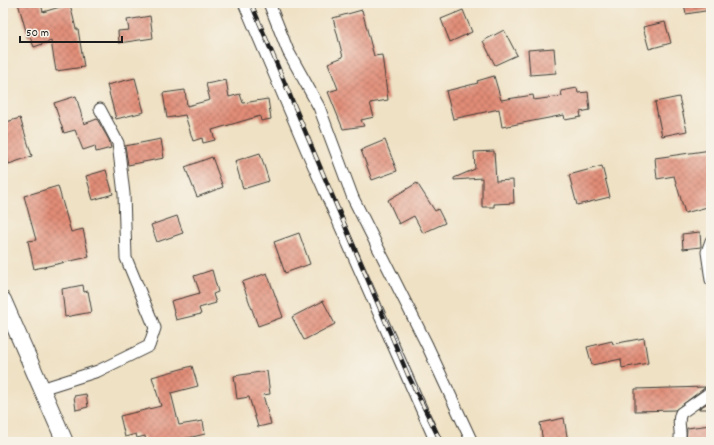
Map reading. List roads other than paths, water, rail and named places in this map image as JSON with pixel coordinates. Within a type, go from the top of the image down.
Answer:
[{"type":"main road","points":[[3,300],[65,442]]},
{"type":"street","points":[[244,3],[307,151],[436,442]]},
{"type":"street","points":[[269,3],[288,51],[319,107],[353,198],[428,345],[472,442]]},
{"type":"street","points":[[41,389],[98,372],[133,355],[149,346],[154,328],[126,258],[124,194],[118,143],[100,109]]},
{"type":"street","points":[[711,241],[707,252],[711,280]]},
{"type":"street","points":[[679,442],[681,438],[679,416],[711,392]]},
{"type":"railway","points":[[251,3],[408,375],[441,442]]}]
